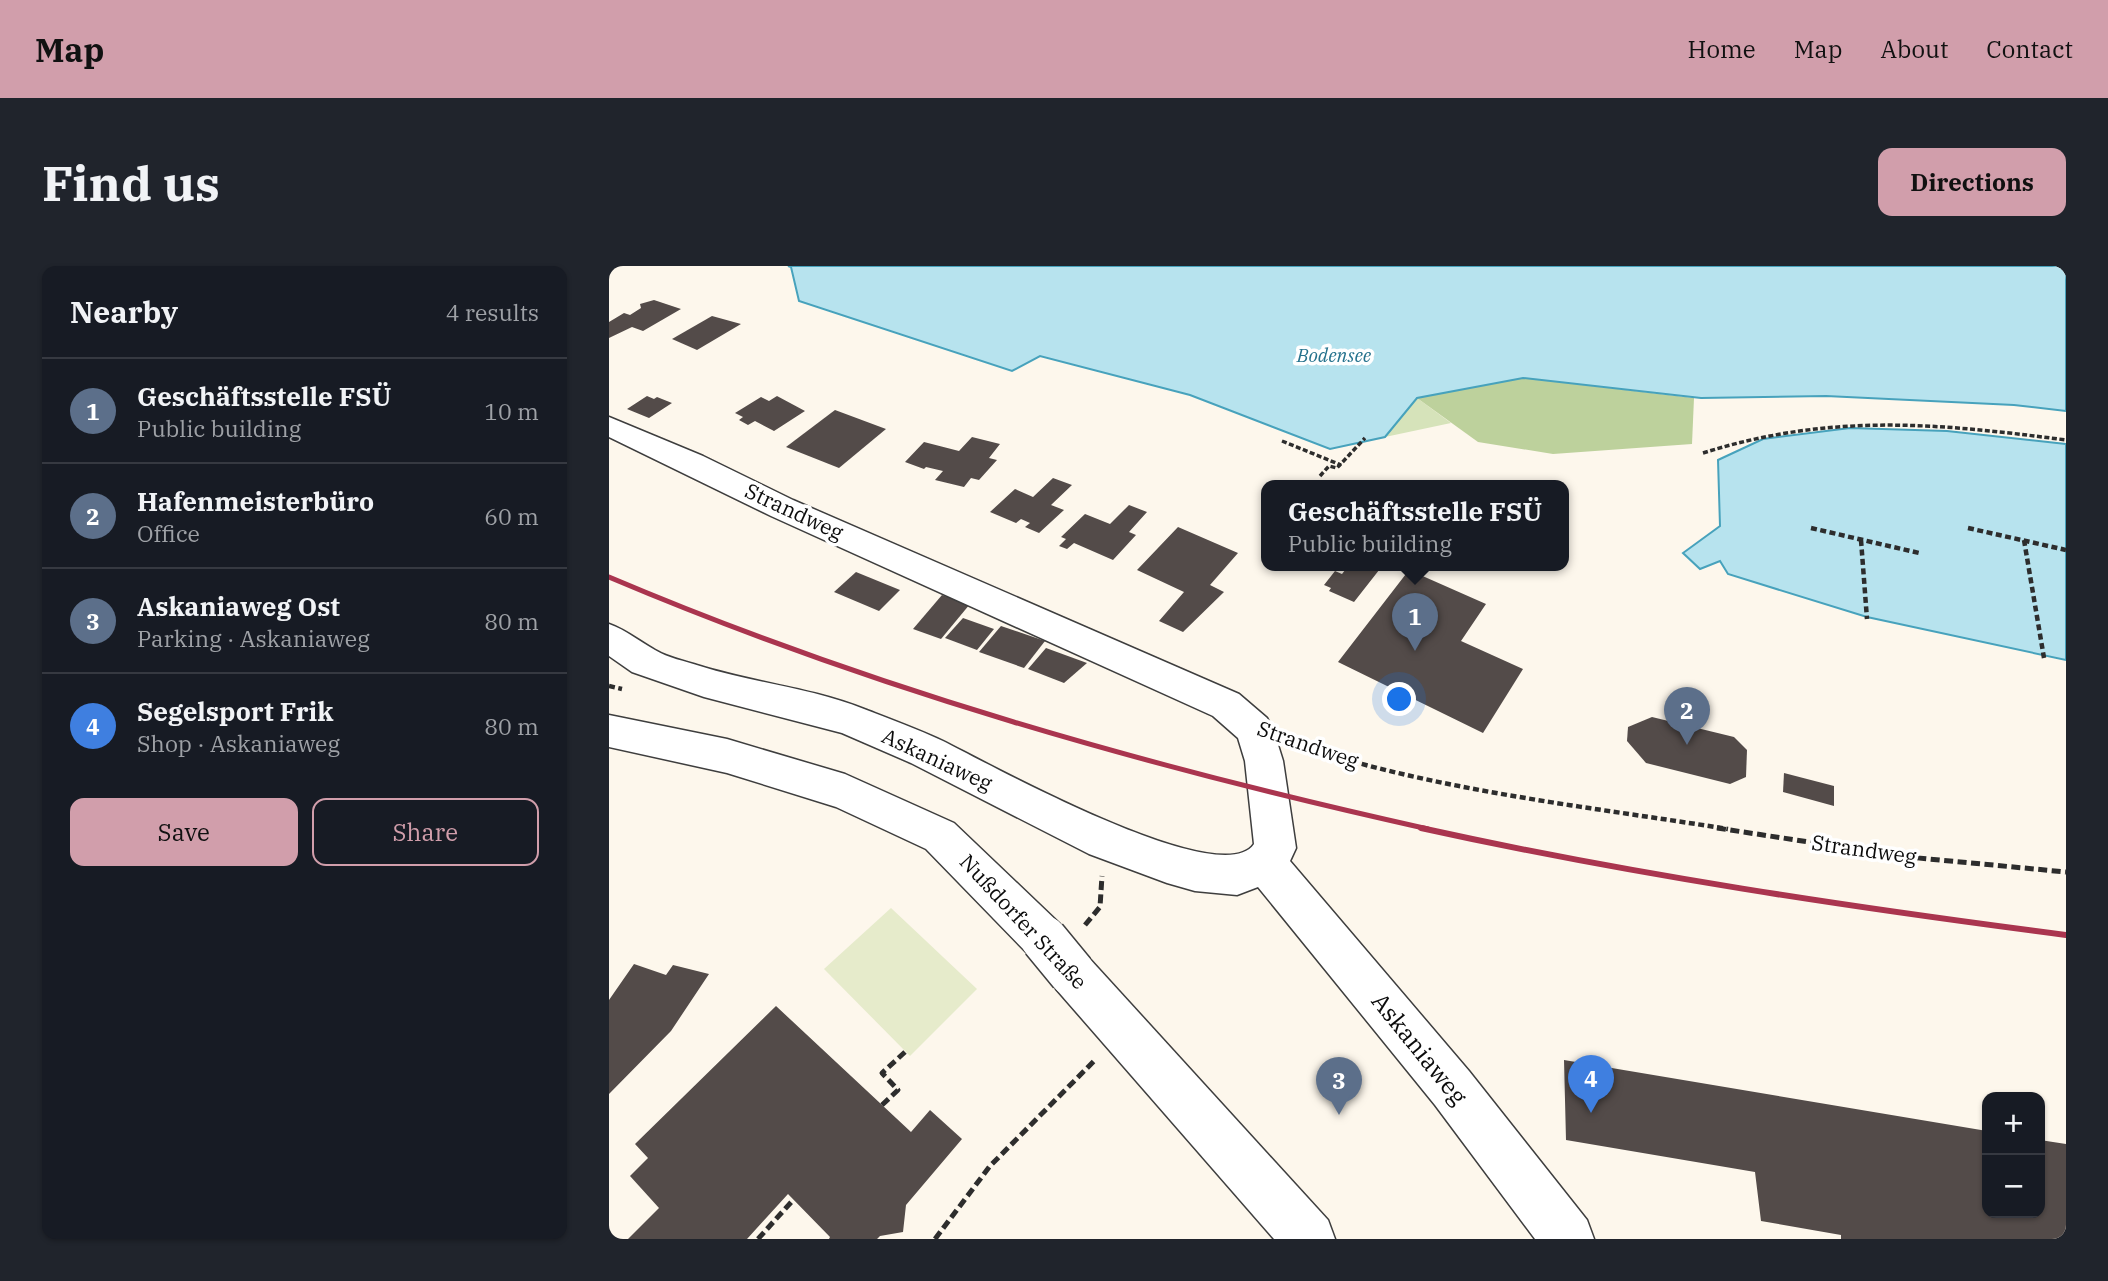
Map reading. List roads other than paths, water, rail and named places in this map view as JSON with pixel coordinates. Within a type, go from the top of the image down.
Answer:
[{"type":"street","name":"Strandweg","points":[[609,426],[692,463],[782,508],[1226,705],[1254,729],[1264,761],[1275,848],[1264,865]]},
{"type":"street","name":"Askaniaweg","points":[[609,638],[645,662],[704,682],[848,719],[925,751],[1104,841],[1167,864],[1195,871],[1237,875],[1264,865],[1280,879],[1452,1088],[1568,1239]]},
{"type":"street","name":"Nußdorfer Straße","points":[[609,731],[727,756],[845,792],[940,836],[1058,956],[1309,1239]]},
{"type":"water","name":"Bodensee","points":[[788,266],[2066,266],[2066,411],[2014,405],[1826,396],[1701,398],[1523,378],[1417,398],[1385,437],[1330,449],[1190,395],[1040,356],[1012,371],[799,301],[791,267]]},
{"type":"water","points":[[1850,428],[1947,431],[2066,444],[2066,660],[1867,617],[1728,574],[1720,561],[1700,569],[1683,553],[1720,526],[1718,460],[1763,439]]},
{"type":"railway","points":[[609,577],[809,655],[1013,722],[1219,779],[1428,829]]},
{"type":"railway","points":[[1421,828],[1581,861],[1742,889],[2066,935]]},
{"type":"place","name":"Geschäftsstelle FSÜ","points":[[1415,651]]},
{"type":"place","name":"Hafenmeisterbüro","points":[[1687,745]]},
{"type":"place","name":"Segelsport Frik","points":[[1591,1113]]},
{"type":"place","name":"Askaniaweg Ost","points":[[1339,1115]]}]
